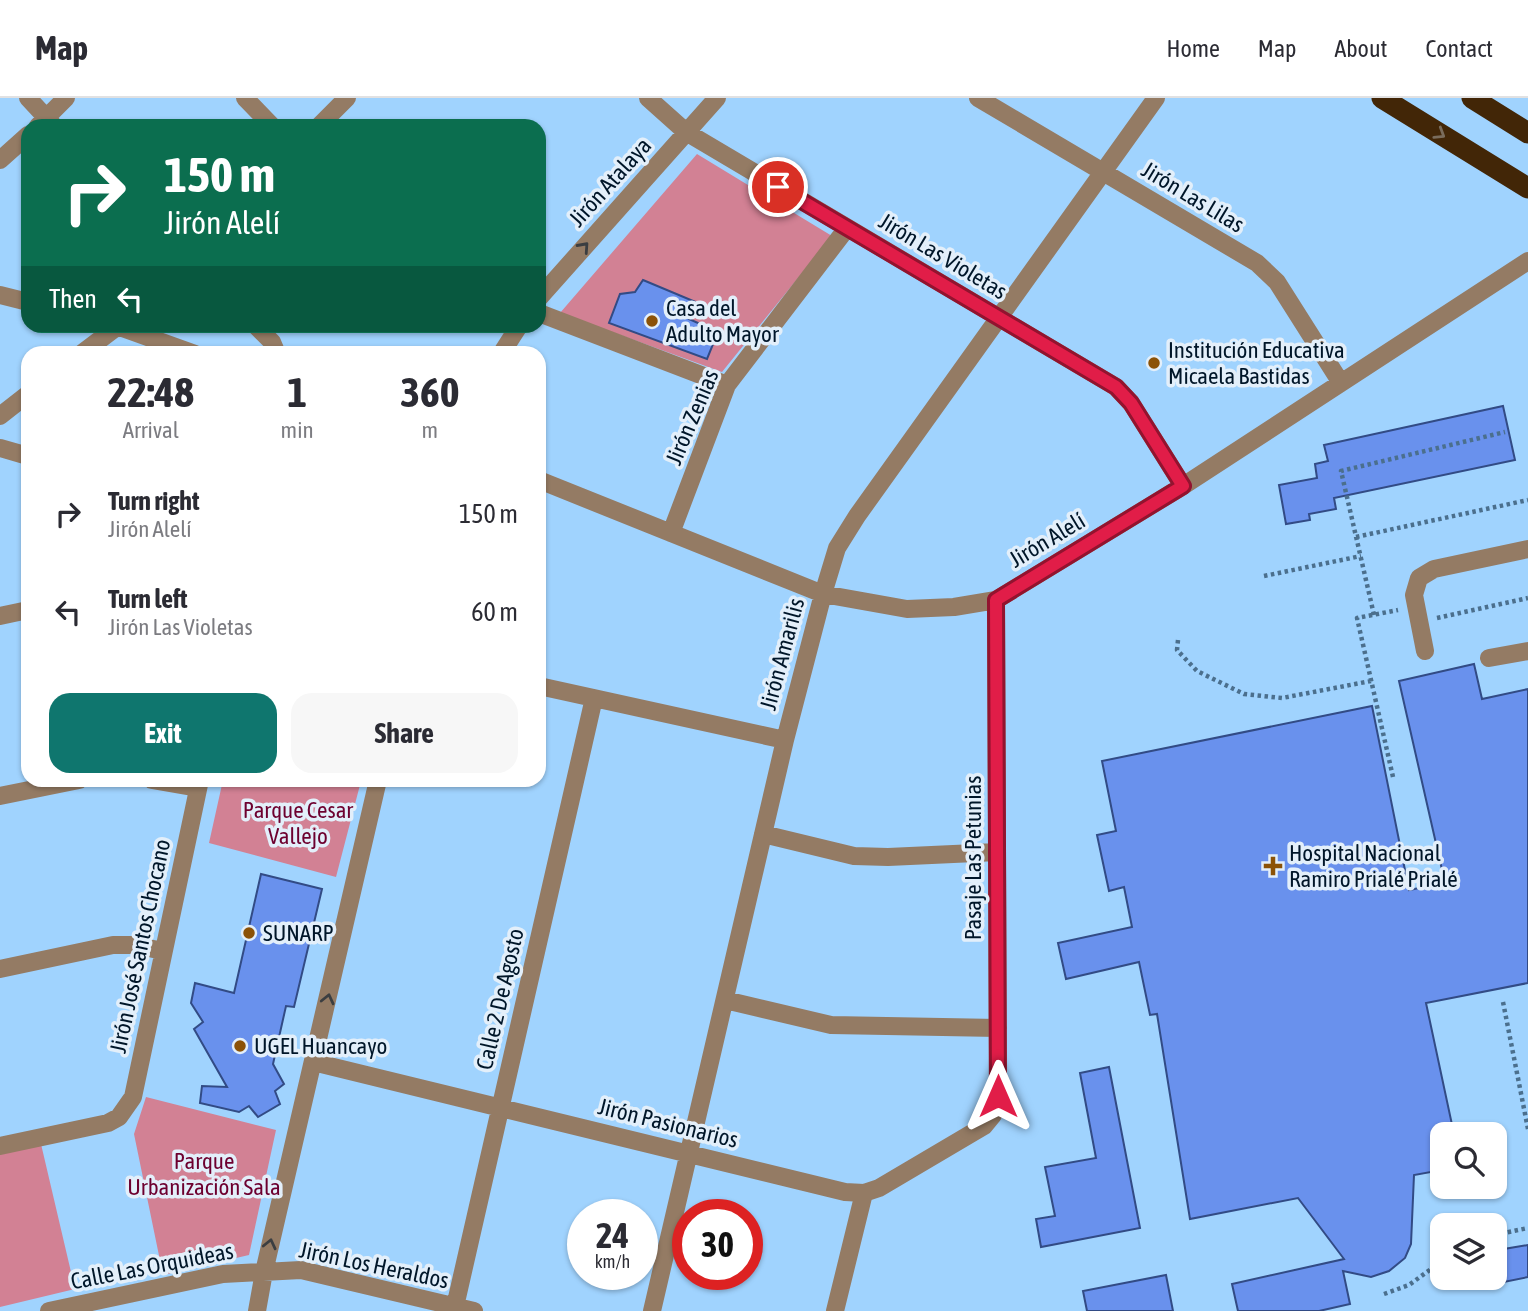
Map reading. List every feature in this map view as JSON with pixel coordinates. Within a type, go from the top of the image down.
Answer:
[{"type":"highway","points":[[1382,98],[1528,188]]},
{"type":"highway","points":[[1472,98],[1528,133]]},
{"type":"street","points":[[28,98],[43,119]]},
{"type":"street","points":[[50,119],[66,98]]},
{"type":"street","points":[[245,98],[265,119]]},
{"type":"street","points":[[326,119],[347,98]]},
{"type":"street","name":"Jirón Las Violetas","points":[[648,98],[686,132],[1116,387],[1131,403],[1183,486]]},
{"type":"street","name":"Jirón Atalaya","points":[[546,290],[717,98]]},
{"type":"street","name":"Jirón Las Lilas","points":[[978,98],[1257,262],[1277,282],[1341,383]]},
{"type":"street","name":"Jirón Amarilis","points":[[652,1311],[785,740],[837,548],[857,516],[1156,98]]},
{"type":"street","points":[[0,160],[21,141]]},
{"type":"street","name":"Jirón Zenias","points":[[671,533],[727,386],[847,228]]},
{"type":"street","name":"Jirón Alelí","points":[[546,484],[823,593],[907,609],[954,607],[996,600],[1183,486],[1528,261]]},
{"type":"street","points":[[0,295],[21,300]]},
{"type":"street","points":[[546,316],[727,386]]},
{"type":"street","points":[[92,346],[109,333]]},
{"type":"street","points":[[137,333],[173,346]]},
{"type":"street","points":[[0,416],[21,400]]},
{"type":"street","points":[[0,448],[21,454]]},
{"type":"street","points":[[1425,651],[1414,595],[1419,579],[1434,569],[1528,549]]},
{"type":"street","name":"Pasaje Las Petunias","points":[[864,1193],[879,1188],[984,1126],[993,1115],[998,1096],[996,600]]},
{"type":"street","points":[[0,616],[21,612]]},
{"type":"street","points":[[1489,658],[1528,651]]},
{"type":"street","points":[[546,688],[785,740]]},
{"type":"street","name":"Calle 2 De Agosto","points":[[455,1309],[594,698]]},
{"type":"street","points":[[0,796],[44,787]]},
{"type":"street","name":"Jirón José Santos Chocano","points":[[0,1146],[108,1123],[119,1117],[133,1097],[198,787]]},
{"type":"street","points":[[257,1311],[376,787]]},
{"type":"street","points":[[763,834],[854,856],[997,852]]},
{"type":"street","points":[[0,969],[113,945],[134,945],[163,951]]},
{"type":"street","points":[[725,1000],[831,1025],[998,1028]]},
{"type":"street","name":"Jirón Pasionarios","points":[[313,1062],[845,1192],[864,1193]]},
{"type":"street","points":[[835,1311],[864,1193]]},
{"type":"street","name":"Jirón Los Heraldos","points":[[264,1272],[302,1270],[455,1309],[474,1311]]},
{"type":"street","name":"Calle Las Orquideas","points":[[49,1311],[223,1273],[264,1272]]},
{"type":"path","points":[[1374,615],[1341,471],[1505,432]]},
{"type":"path","points":[[1356,537],[1528,500]]},
{"type":"path","points":[[1264,576],[1361,556]]},
{"type":"path","points":[[1393,777],[1357,618],[1417,614],[1528,598]]},
{"type":"path","points":[[1178,640],[1177,650],[1197,671],[1244,694],[1282,698],[1371,681]]},
{"type":"path","points":[[1503,1002],[1528,1129]]},
{"type":"path","points":[[1507,1232],[1528,1228]]},
{"type":"path","points":[[1384,1294],[1409,1285],[1430,1270]]},
{"type":"green space","points":[[697,154],[832,236],[722,372],[560,313]]},
{"type":"green space","name":"Parque Cesar Vallejo","points":[[221,787],[359,787],[336,877],[209,843]]},
{"type":"green space","name":"Parque Urbanización Sala","points":[[146,1097],[276,1130],[249,1255],[163,1275],[134,1134]]},
{"type":"green space","points":[[41,1144],[75,1289],[0,1307],[0,1153]]},
{"type":"building","name":"Casa del Adulto Mayor","points":[[643,280],[698,303],[689,319],[718,332],[707,359],[609,323],[620,294],[635,292]]},
{"type":"building","points":[[1503,406],[1515,460],[1334,498],[1336,509],[1309,514],[1310,520],[1286,524],[1279,485],[1317,478],[1315,464],[1328,461],[1324,445]]},
{"type":"building","points":[[1474,664],[1482,699],[1528,689],[1528,983],[1426,1003],[1451,1122],[1430,1122],[1430,1172],[1414,1175],[1411,1244],[1405,1258],[1389,1271],[1371,1277],[1343,1271],[1350,1304],[1319,1311],[1238,1311],[1232,1284],[1344,1259],[1298,1198],[1190,1219],[1157,1014],[1150,1015],[1139,962],[1066,979],[1058,943],[1132,927],[1124,887],[1109,891],[1097,835],[1116,831],[1102,761],[1372,706],[1409,890],[1445,883],[1399,681]]},
{"type":"building","points":[[261,874],[322,889],[294,1007],[286,1006],[273,1064],[284,1084],[275,1091],[280,1104],[258,1117],[249,1106],[239,1112],[200,1103],[202,1086],[227,1087],[194,1029],[203,1022],[191,1003],[195,983],[234,993]]},
{"type":"building","points":[[1109,1067],[1140,1228],[1041,1247],[1036,1219],[1055,1216],[1045,1167],[1096,1158],[1080,1073]]},
{"type":"building","points":[[1528,1245],[1528,1277],[1507,1281],[1507,1248]]},
{"type":"building","points":[[1166,1275],[1173,1311],[1087,1311],[1083,1291]]},
{"type":"place","name":"Casa del Adulto Mayor","points":[[652,321]]},
{"type":"place","name":"Institución Educativa Micaela Bastidas","points":[[1154,363]]},
{"type":"place","name":"Hospital Nacional Ramiro Prialé Prialé","points":[[1273,866]]},
{"type":"place","name":"SUNARP","points":[[249,933]]},
{"type":"place","name":"UGEL Huancayo","points":[[240,1046]]},
{"type":"route","points":[[778,187],[1116,387],[1131,403],[1183,486],[996,600],[998,1096]]}]
